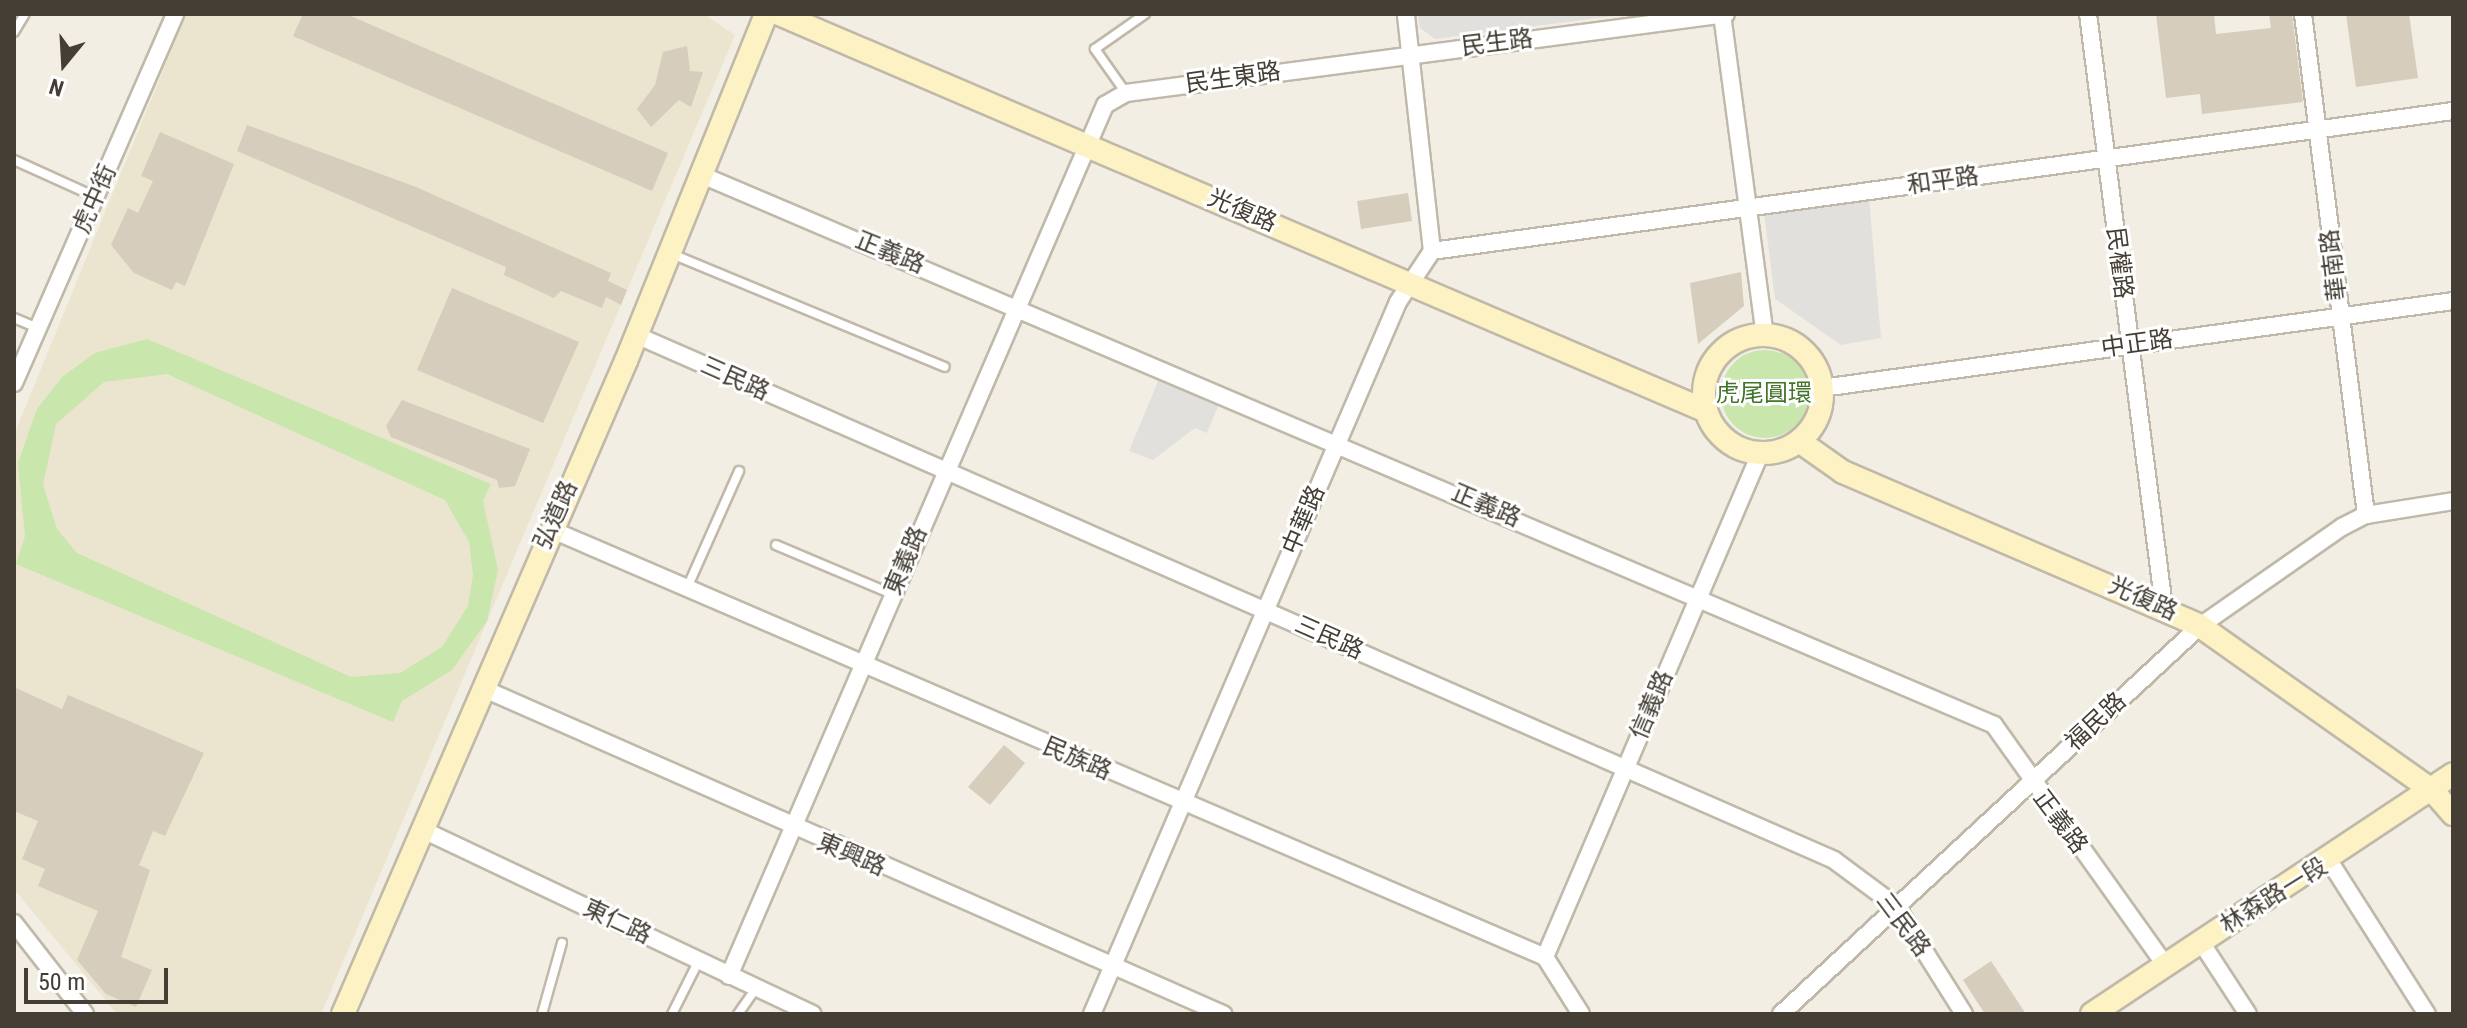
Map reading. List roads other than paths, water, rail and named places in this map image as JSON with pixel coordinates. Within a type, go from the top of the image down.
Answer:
[{"type":"street","name":"虎中街","points":[[14,383],[175,14]]},
{"type":"street","name":"弘道路","points":[[343,1014],[704,176],[766,14]]},
{"type":"street","name":"光復路","points":[[779,14],[1704,410],[1732,444],[1760,454]]},
{"type":"street","points":[[1406,14],[1432,251]]},
{"type":"street","points":[[1724,14],[1765,335]]},
{"type":"street","name":"民生路","points":[[1411,53],[1724,14]]},
{"type":"street","name":"民權路","points":[[2088,14],[2164,607]]},
{"type":"street","name":"華南路","points":[[2303,14],[2366,515]]},
{"type":"street","name":"民生東路","points":[[1126,93],[1411,53]]},
{"type":"street","points":[[1085,146],[1105,105],[1126,93]]},
{"type":"street","name":"和平路","points":[[1432,251],[2453,111]]},
{"type":"street","name":"東義路","points":[[729,976],[1085,146]]},
{"type":"street","name":"正義路","points":[[704,176],[1017,305],[1994,725],[2026,763],[2030,783],[2165,965]]},
{"type":"street","name":"中華路","points":[[1092,1014],[1337,442],[1410,283],[1432,251]]},
{"type":"street","name":"中正路","points":[[1822,388],[2453,301]]},
{"type":"street","name":"三民路","points":[[636,335],[1834,860],[1896,906],[1964,1014]]},
{"type":"street","points":[[1704,410],[1705,384],[1718,357],[1742,339],[1765,335],[1797,346],[1822,388],[1820,412],[1799,441],[1760,454]]},
{"type":"street","name":"光復路","points":[[1799,441],[1843,472],[2164,607],[2200,626],[2432,790],[2453,814]]},
{"type":"street","name":"信義路","points":[[1545,957],[1760,454]]},
{"type":"street","name":"福民路","points":[[1781,1014],[2200,626],[2366,515],[2453,501]]},
{"type":"street","name":"民族路","points":[[550,529],[861,667],[1545,957]]},
{"type":"street","name":"東興路","points":[[482,688],[792,829],[1223,1014]]},
{"type":"street","name":"林森路一段","points":[[2092,1014],[2330,862],[2453,774]]},
{"type":"street","name":"東仁路","points":[[421,829],[813,1014]]},
{"type":"street","points":[[2330,862],[2427,1014]]},
{"type":"street","points":[[14,923],[85,1014]]},
{"type":"street","points":[[2201,942],[2248,1014]]},
{"type":"street","points":[[1545,957],[1581,1014]]},
{"type":"lane","points":[[14,32],[25,14]]},
{"type":"lane","points":[[1126,93],[1095,49],[1145,14]]},
{"type":"lane","points":[[14,160],[96,198]]},
{"type":"lane","points":[[671,254],[945,367]]},
{"type":"lane","points":[[14,318],[38,329]]},
{"type":"lane","points":[[686,589],[739,471]]},
{"type":"lane","points":[[776,545],[892,594]]},
{"type":"lane","points":[[532,1014],[542,1013],[562,943]]},
{"type":"lane","points":[[672,1014],[699,960]]},
{"type":"lane","points":[[738,1014],[756,988]]},
{"type":"park label","name":"虎尾圓環","points":[[1764,394]]}]
